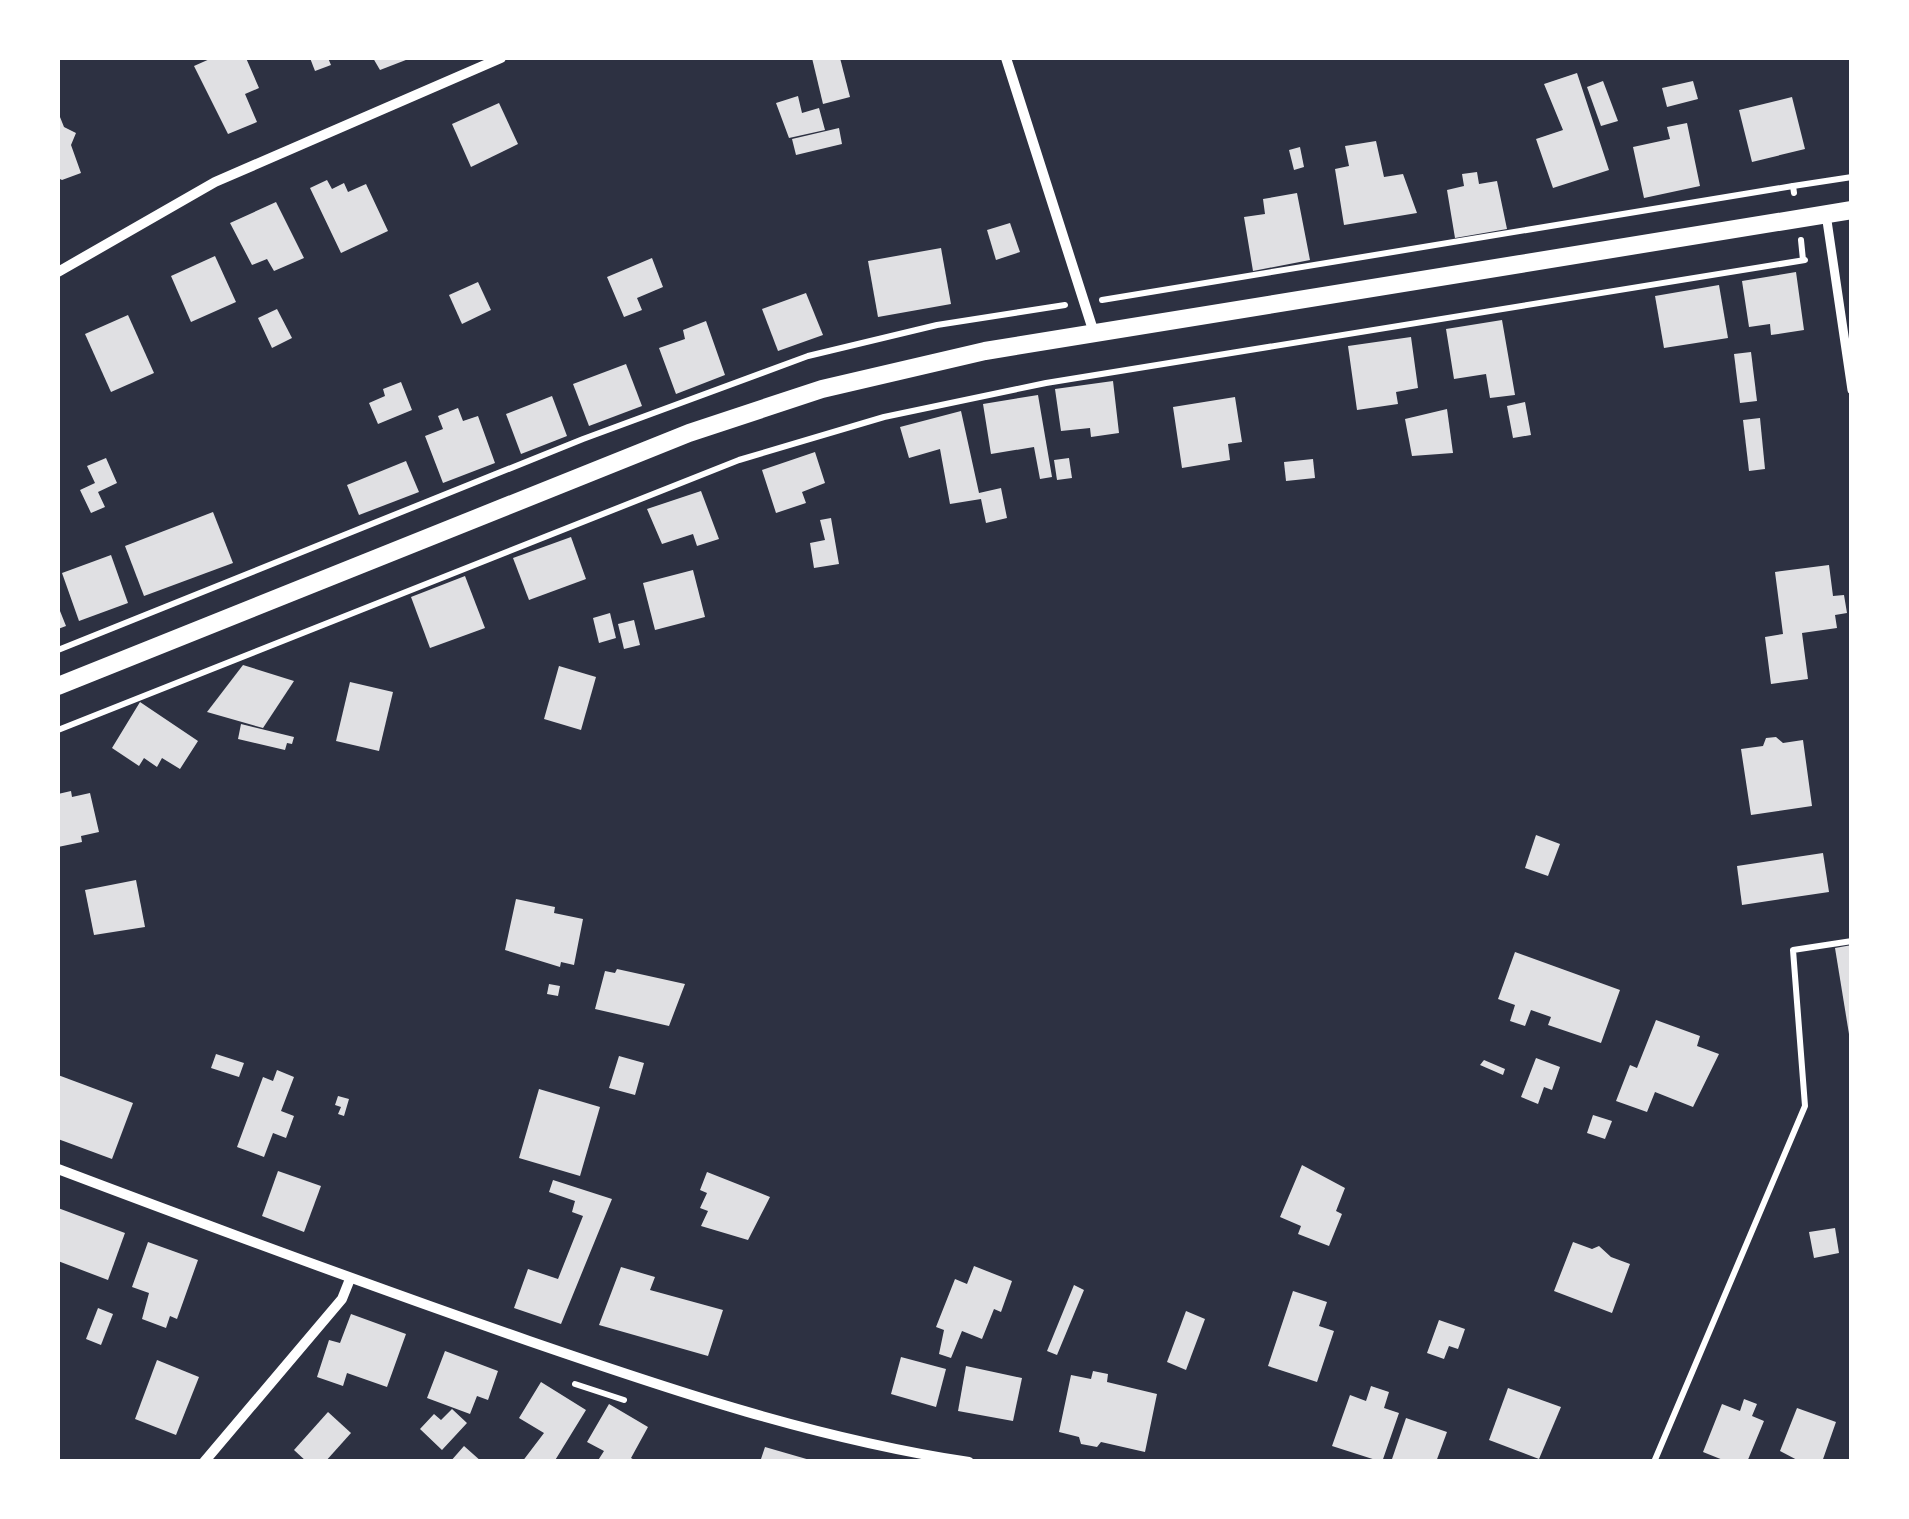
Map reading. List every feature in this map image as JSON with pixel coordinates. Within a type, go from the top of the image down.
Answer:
[{"type":"street","points":[[58,272],[215,182],[502,58]]},
{"type":"street","points":[[1006,58],[1094,333]]},
{"type":"street","points":[[58,686],[708,427],[822,389],[901,369],[1094,333],[1852,210]]},
{"type":"street","points":[[1826,214],[1852,390]]},
{"type":"street","points":[[58,1169],[350,1279],[770,1421],[969,1462]]},
{"type":"street","points":[[204,1462],[342,1299],[350,1279]]},
{"type":"path","points":[[1794,186],[1852,177]]},
{"type":"path","points":[[58,730],[707,472],[884,416],[1046,383],[1832,255]]},
{"type":"path","points":[[1654,1462],[1805,1106],[1793,950],[1852,941]]},
{"type":"building","points":[[212,58],[246,58],[259,88],[245,94],[257,122],[228,134],[194,66]]},
{"type":"building","points":[[310,58],[328,58],[331,65],[315,71]]},
{"type":"building","points":[[373,58],[411,58],[380,70]]},
{"type":"building","points":[[812,58],[840,58],[850,97],[823,104]]},
{"type":"building","points":[[1577,73],[1609,170],[1553,188],[1536,139],[1563,130],[1544,84]]},
{"type":"building","points":[[1603,81],[1618,121],[1601,126],[1587,87]]},
{"type":"building","points":[[1693,81],[1698,99],[1667,107],[1662,88]]},
{"type":"building","points":[[798,96],[802,113],[819,108],[825,130],[789,138],[776,103]]},
{"type":"building","points":[[1792,97],[1805,149],[1752,162],[1739,110]]},
{"type":"building","points":[[499,103],[518,144],[471,167],[452,124]]},
{"type":"building","points":[[58,112],[64,127],[76,133],[71,145],[81,173],[62,180],[58,178]]},
{"type":"building","points":[[1687,123],[1700,186],[1644,198],[1633,147],[1670,139],[1667,127]]},
{"type":"building","points":[[839,128],[842,144],[796,155],[792,139]]},
{"type":"building","points":[[1376,141],[1384,177],[1403,174],[1417,213],[1344,225],[1335,169],[1349,166],[1345,146]]},
{"type":"building","points":[[1300,147],[1304,167],[1294,170],[1289,150]]},
{"type":"building","points":[[1477,172],[1479,184],[1497,181],[1507,229],[1455,238],[1447,190],[1464,186],[1462,174]]},
{"type":"building","points":[[327,180],[332,189],[344,183],[348,192],[366,184],[388,231],[341,253],[310,188]]},
{"type":"building","points":[[1297,193],[1310,260],[1253,271],[1244,217],[1265,214],[1263,199]]},
{"type":"building","points":[[276,202],[304,258],[274,271],[267,259],[252,265],[230,223]]},
{"type":"building","points":[[1010,223],[1020,252],[996,260],[987,230]]},
{"type":"building","points":[[941,248],[951,304],[878,317],[868,261]]},
{"type":"building","points":[[215,256],[236,302],[191,322],[171,276]]},
{"type":"building","points":[[652,258],[663,287],[637,298],[642,310],[624,317],[607,277]]},
{"type":"building","points":[[1796,272],[1804,330],[1771,335],[1770,324],[1749,327],[1742,281]]},
{"type":"building","points":[[478,282],[491,310],[462,324],[449,295]]},
{"type":"building","points":[[1719,285],[1728,338],[1664,348],[1655,296]]},
{"type":"building","points":[[806,293],[823,335],[778,351],[762,309]]},
{"type":"building","points":[[277,309],[292,338],[272,348],[258,318]]},
{"type":"building","points":[[128,315],[154,373],[111,392],[85,334]]},
{"type":"building","points":[[1502,320],[1515,395],[1490,398],[1486,374],[1454,379],[1446,329]]},
{"type":"building","points":[[706,321],[725,375],[676,394],[659,348],[685,339],[683,330]]},
{"type":"building","points":[[1411,337],[1418,388],[1396,392],[1398,404],[1357,410],[1348,346]]},
{"type":"building","points":[[1751,352],[1757,401],[1740,403],[1734,354]]},
{"type":"building","points":[[626,364],[642,406],[589,426],[573,384]]},
{"type":"building","points":[[1113,381],[1119,433],[1091,437],[1090,428],[1061,431],[1055,389]]},
{"type":"building","points":[[401,382],[412,410],[378,424],[369,403],[385,396],[383,389]]},
{"type":"building","points":[[1038,395],[1052,477],[1040,479],[1034,447],[991,454],[983,404]]},
{"type":"building","points":[[552,396],[567,436],[521,454],[506,414]]},
{"type":"building","points":[[1235,397],[1242,442],[1228,444],[1230,460],[1182,468],[1173,407]]},
{"type":"building","points":[[1525,402],[1531,435],[1513,438],[1507,406]]},
{"type":"building","points":[[458,408],[463,421],[478,416],[495,463],[443,483],[425,436],[443,429],[438,416]]},
{"type":"building","points":[[1447,409],[1453,453],[1412,456],[1405,419]]},
{"type":"building","points":[[961,411],[979,493],[1001,488],[1007,518],[986,523],[981,499],[950,504],[940,449],[909,458],[900,427]]},
{"type":"building","points":[[1760,418],[1765,469],[1749,471],[1743,420]]},
{"type":"building","points":[[815,452],[825,483],[802,492],[806,503],[776,513],[762,470]]},
{"type":"building","points":[[106,458],[117,483],[98,492],[105,507],[91,513],[80,490],[95,483],[87,466]]},
{"type":"building","points":[[1069,458],[1072,478],[1057,480],[1054,460]]},
{"type":"building","points":[[1313,459],[1315,478],[1286,481],[1284,462]]},
{"type":"building","points":[[406,461],[419,492],[359,515],[347,485]]},
{"type":"building","points":[[701,491],[719,539],[697,546],[693,534],[662,544],[647,509]]},
{"type":"building","points":[[213,512],[233,563],[144,596],[125,546]]},
{"type":"building","points":[[831,518],[839,564],[814,568],[810,543],[825,540],[820,520]]},
{"type":"building","points":[[571,537],[586,579],[529,600],[513,558]]},
{"type":"building","points":[[111,555],[128,603],[79,621],[62,573]]},
{"type":"building","points":[[1829,565],[1833,596],[1844,595],[1847,613],[1835,615],[1837,628],[1802,633],[1808,679],[1771,684],[1765,637],[1783,634],[1775,572]]},
{"type":"building","points":[[693,570],[705,617],[655,630],[643,583]]},
{"type":"building","points":[[465,576],[485,628],[430,648],[411,597]]},
{"type":"building","points":[[58,606],[66,626],[58,629]]},
{"type":"building","points":[[610,613],[616,638],[599,643],[593,618]]},
{"type":"building","points":[[634,620],[640,645],[624,649],[618,624]]},
{"type":"building","points":[[243,665],[294,681],[263,728],[207,712]]},
{"type":"building","points":[[559,666],[596,677],[581,730],[544,719]]},
{"type":"building","points":[[350,682],[393,692],[379,751],[336,741]]},
{"type":"building","points":[[140,702],[198,741],[180,769],[162,758],[157,767],[144,758],[139,766],[112,748]]},
{"type":"building","points":[[241,724],[294,737],[292,744],[287,743],[285,750],[238,739]]},
{"type":"building","points":[[1776,737],[1783,743],[1803,740],[1812,806],[1751,815],[1741,749],[1763,746],[1766,738]]},
{"type":"building","points":[[71,791],[72,797],[90,793],[99,832],[81,836],[82,842],[58,847],[58,794]]},
{"type":"building","points":[[1536,835],[1560,844],[1548,876],[1525,868]]},
{"type":"building","points":[[1823,853],[1829,892],[1742,905],[1737,866]]},
{"type":"building","points":[[136,880],[145,927],[94,935],[85,890]]},
{"type":"building","points":[[516,899],[555,907],[554,913],[583,919],[574,965],[561,962],[560,967],[505,950]]},
{"type":"building","points":[[1852,945],[1852,1033],[1849,1034],[1835,948]]},
{"type":"building","points":[[1515,952],[1620,990],[1601,1043],[1548,1025],[1551,1017],[1531,1010],[1525,1026],[1510,1021],[1515,1005],[1498,999]]},
{"type":"building","points":[[617,969],[685,984],[669,1026],[595,1009],[605,971],[615,973]]},
{"type":"building","points":[[549,984],[560,986],[558,996],[547,994]]},
{"type":"building","points":[[1656,1020],[1700,1036],[1697,1046],[1719,1054],[1693,1107],[1655,1092],[1647,1112],[1616,1101],[1630,1065],[1637,1068]]},
{"type":"building","points":[[216,1054],[244,1063],[239,1077],[211,1068]]},
{"type":"building","points":[[619,1056],[644,1063],[635,1095],[609,1088]]},
{"type":"building","points":[[1536,1058],[1560,1067],[1552,1090],[1544,1087],[1538,1104],[1521,1097]]},
{"type":"building","points":[[1484,1060],[1505,1069],[1503,1075],[1480,1065]]},
{"type":"building","points":[[277,1070],[294,1077],[281,1111],[294,1116],[286,1138],[273,1133],[264,1157],[237,1147],[263,1077],[273,1081]]},
{"type":"building","points":[[58,1075],[133,1103],[112,1159],[58,1139]]},
{"type":"building","points":[[539,1089],[600,1107],[580,1176],[519,1158]]},
{"type":"building","points":[[338,1096],[349,1099],[344,1116],[338,1114],[341,1107],[335,1105]]},
{"type":"building","points":[[1593,1115],[1612,1121],[1605,1139],[1587,1133]]},
{"type":"building","points":[[1302,1165],[1345,1188],[1336,1211],[1342,1214],[1329,1246],[1298,1234],[1301,1226],[1280,1217]]},
{"type":"building","points":[[278,1171],[321,1186],[304,1232],[262,1216]]},
{"type":"building","points":[[707,1172],[770,1197],[748,1240],[701,1226],[708,1211],[700,1208],[707,1193],[700,1190]]},
{"type":"building","points":[[553,1180],[612,1199],[561,1324],[514,1308],[528,1269],[558,1279],[583,1216],[572,1212],[575,1201],[549,1192]]},
{"type":"building","points":[[58,1208],[125,1233],[108,1280],[58,1261]]},
{"type":"building","points":[[1835,1228],[1839,1253],[1814,1258],[1809,1232]]},
{"type":"building","points":[[148,1242],[198,1260],[177,1319],[170,1316],[166,1328],[142,1319],[149,1293],[132,1287]]},
{"type":"building","points":[[1573,1242],[1592,1249],[1599,1246],[1611,1257],[1630,1264],[1612,1313],[1554,1291]]},
{"type":"building","points":[[974,1266],[1012,1281],[1001,1312],[994,1309],[982,1339],[962,1331],[951,1358],[939,1354],[944,1330],[936,1327],[955,1279],[967,1284]]},
{"type":"building","points":[[621,1267],[655,1277],[650,1290],[723,1310],[708,1356],[599,1325]]},
{"type":"building","points":[[1074,1285],[1084,1290],[1057,1355],[1047,1351]]},
{"type":"building","points":[[1293,1291],[1327,1302],[1319,1326],[1334,1331],[1317,1382],[1268,1366]]},
{"type":"building","points":[[98,1308],[113,1314],[101,1345],[86,1339]]},
{"type":"building","points":[[1186,1311],[1205,1319],[1186,1370],[1167,1362]]},
{"type":"building","points":[[351,1314],[406,1334],[387,1387],[347,1373],[343,1386],[317,1377],[329,1340],[340,1343]]},
{"type":"building","points":[[1439,1320],[1465,1329],[1458,1349],[1449,1346],[1444,1359],[1427,1353]]},
{"type":"building","points":[[445,1351],[498,1371],[488,1400],[477,1396],[470,1414],[427,1398]]},
{"type":"building","points":[[901,1357],[946,1369],[936,1407],[891,1394]]},
{"type":"building","points":[[157,1360],[199,1377],[176,1435],[135,1419]]},
{"type":"building","points":[[966,1366],[1022,1378],[1013,1421],[958,1411]]},
{"type":"building","points":[[1093,1371],[1108,1374],[1107,1382],[1157,1394],[1145,1452],[1101,1442],[1097,1447],[1081,1444],[1079,1437],[1059,1432],[1071,1375],[1091,1379]]},
{"type":"building","points":[[541,1382],[586,1410],[554,1462],[522,1462],[544,1433],[519,1418]]},
{"type":"building","points":[[1371,1386],[1389,1392],[1384,1408],[1399,1413],[1382,1462],[1332,1446],[1350,1395],[1366,1401]]},
{"type":"building","points":[[1508,1388],[1561,1407],[1539,1459],[1489,1440]]},
{"type":"building","points":[[1744,1399],[1757,1404],[1752,1416],[1764,1421],[1747,1462],[1728,1462],[1703,1452],[1722,1404],[1740,1411]]},
{"type":"building","points":[[609,1404],[648,1427],[631,1458],[638,1462],[597,1462],[604,1451],[587,1442]]},
{"type":"building","points":[[1797,1408],[1836,1422],[1822,1462],[1801,1462],[1780,1451]]},
{"type":"building","points":[[452,1409],[467,1423],[442,1450],[420,1429],[434,1414],[441,1420]]},
{"type":"building","points":[[328,1412],[351,1433],[325,1462],[307,1462],[294,1450]]},
{"type":"building","points":[[1406,1418],[1447,1432],[1436,1462],[1391,1462]]},
{"type":"building","points":[[464,1446],[482,1462],[450,1462]]},
{"type":"building","points":[[765,1447],[810,1460],[810,1462],[760,1462]]}]
